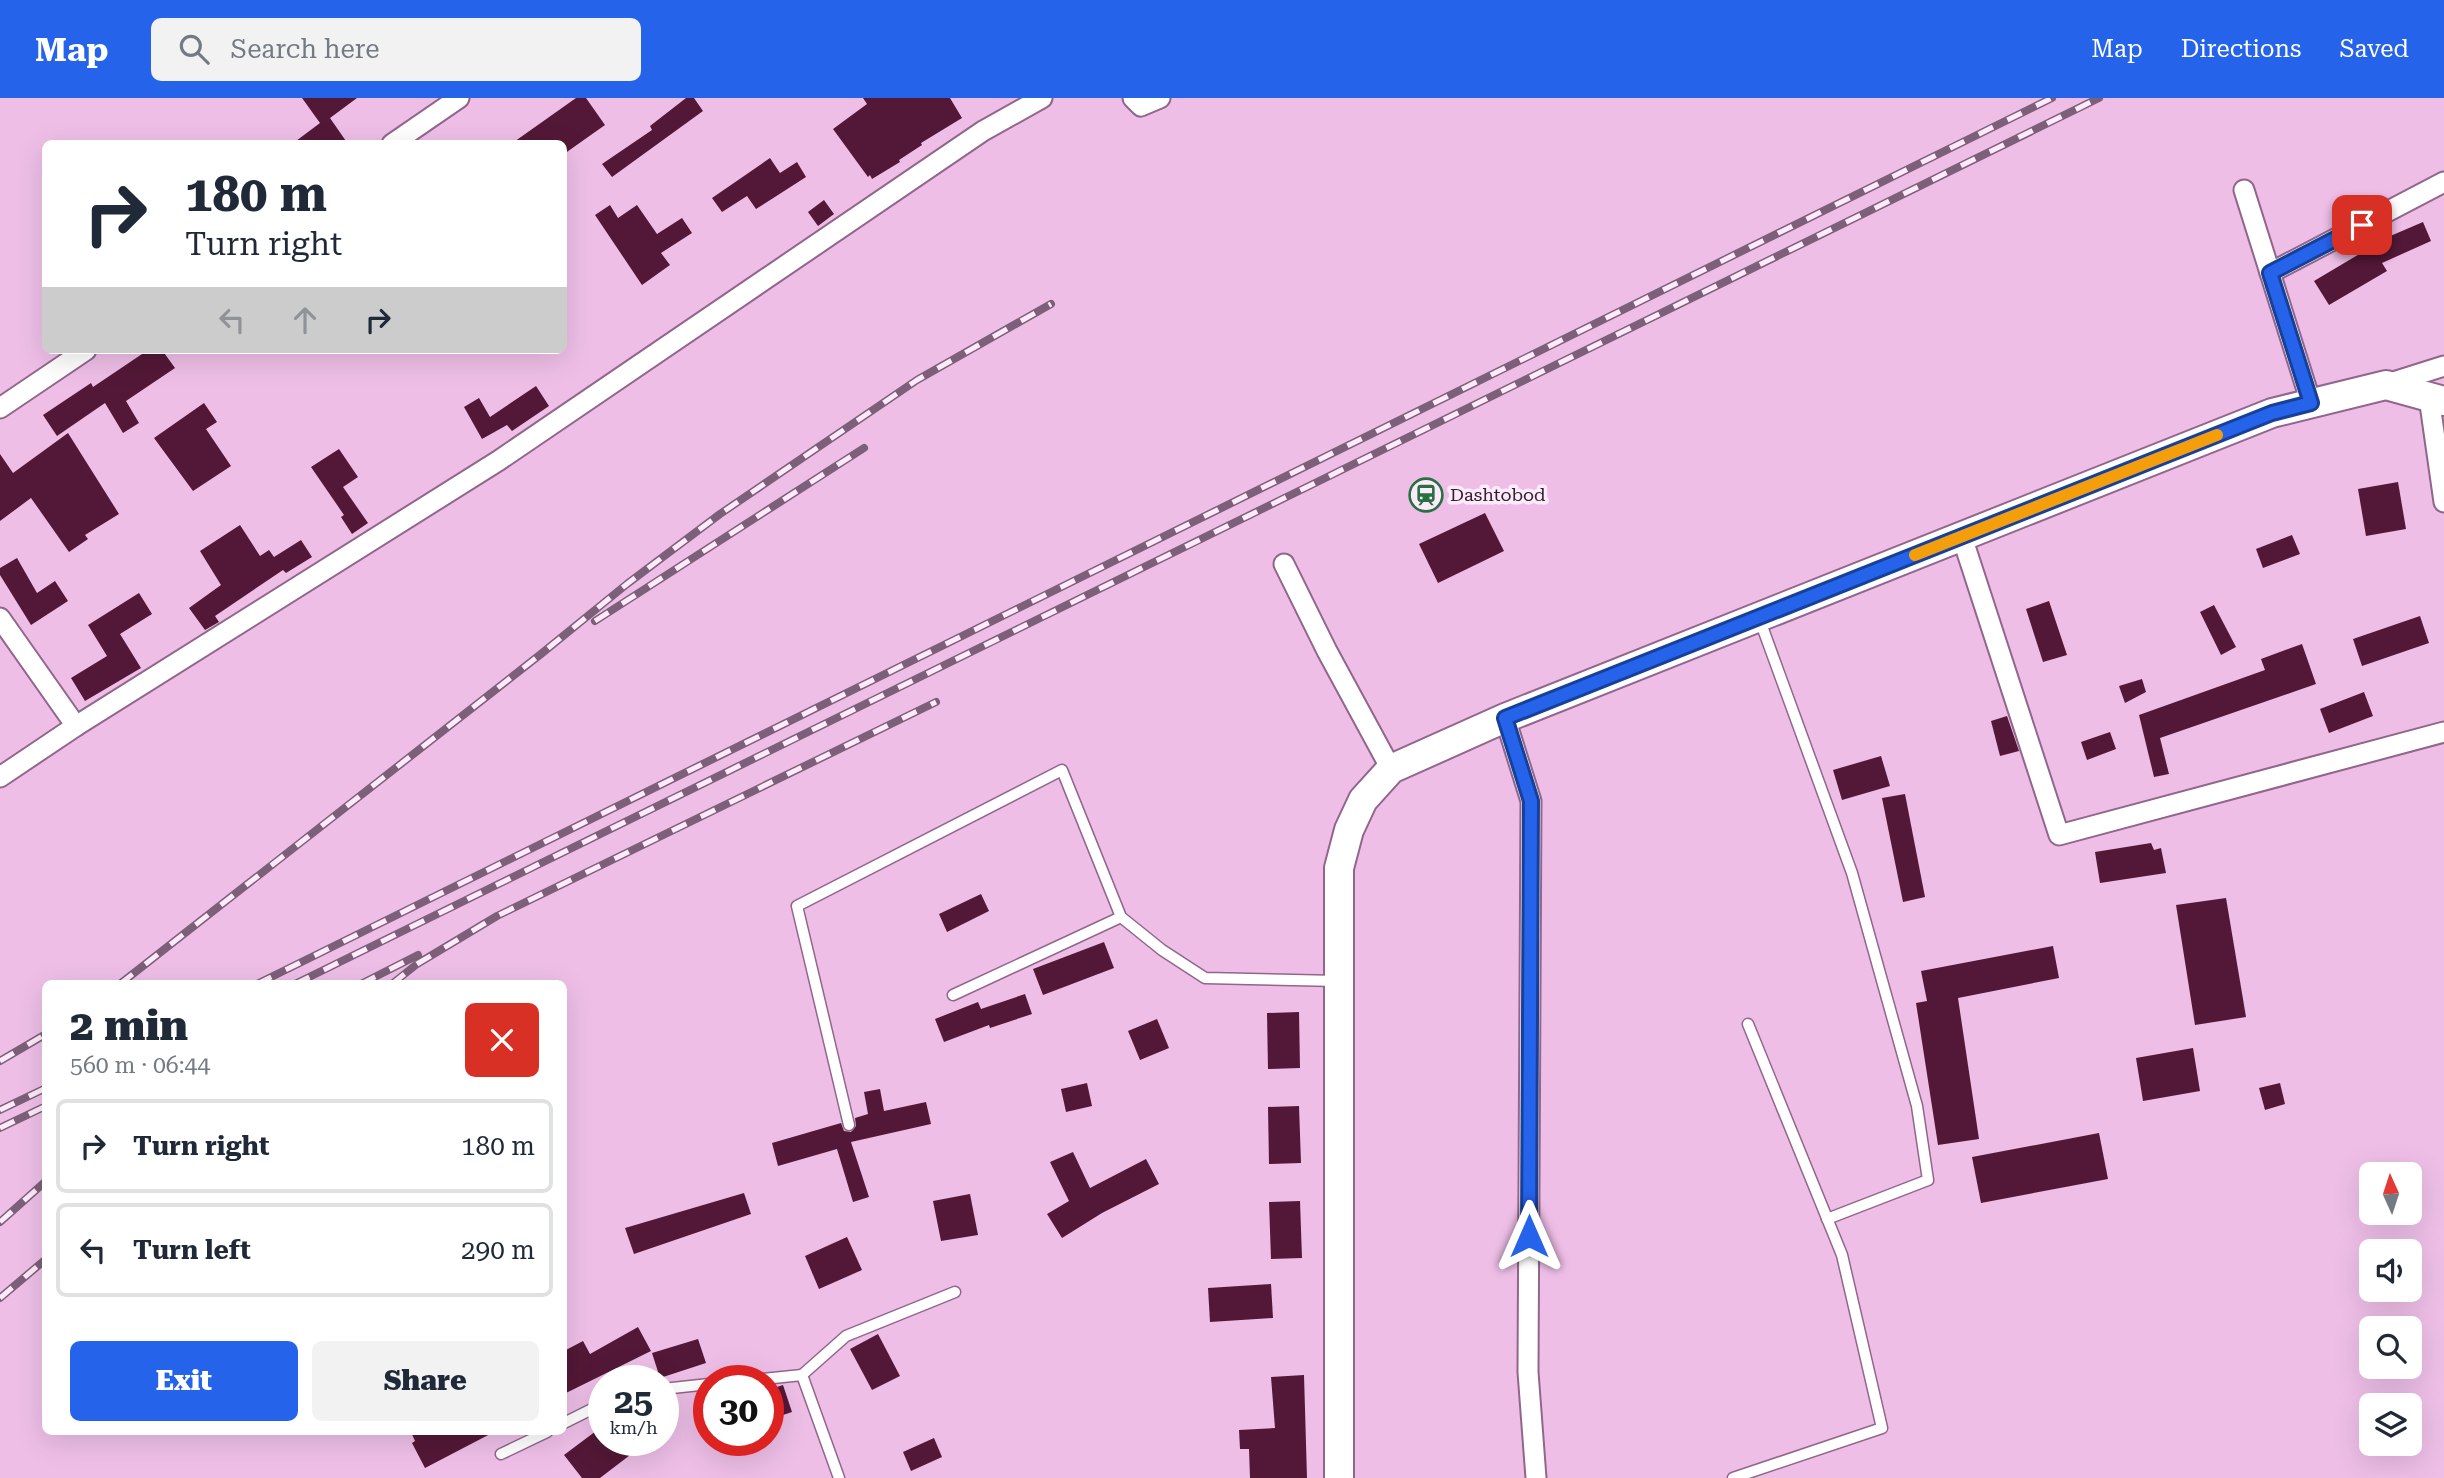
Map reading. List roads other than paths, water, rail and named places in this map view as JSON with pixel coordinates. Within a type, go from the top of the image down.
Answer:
[{"type":"street","points":[[398,140],[459,98]]},
{"type":"street","points":[[0,777],[76,726],[498,461],[984,131],[1042,98]]},
{"type":"street","points":[[1133,98],[1141,106],[1160,98]]},
{"type":"street","points":[[2270,273],[2444,182]]},
{"type":"street","points":[[2244,190],[2311,403]]},
{"type":"street","points":[[0,408],[80,354]]},
{"type":"street","points":[[1339,1478],[1339,868],[1349,830],[1363,800],[1391,769],[1505,718],[2272,413],[2386,385],[2444,366]]},
{"type":"street","points":[[2386,385],[2437,399],[2444,502]]},
{"type":"street","points":[[1962,537],[2059,835],[2444,732]]},
{"type":"street","points":[[1284,564],[1327,651],[1391,769]]},
{"type":"street","points":[[0,618],[76,726]]},
{"type":"street","points":[[1505,718],[1531,801],[1528,1372],[1536,1478]]},
{"type":"lane","points":[[1759,617],[1852,873],[1917,1106],[1928,1180],[1827,1219]]},
{"type":"lane","points":[[849,1125],[797,906],[1062,770],[1121,917],[1162,950],[1205,978],[1339,981]]},
{"type":"lane","points":[[953,995],[1121,917]]},
{"type":"lane","points":[[1733,1478],[1882,1428],[1842,1255],[1748,1024]]},
{"type":"lane","points":[[784,1376],[802,1374],[846,1336],[955,1292]]},
{"type":"lane","points":[[802,1374],[839,1478]]},
{"type":"lane","points":[[567,1422],[588,1411]]},
{"type":"lane","points":[[501,1454],[541,1435]]},
{"type":"railway","points":[[265,980],[2052,98]]},
{"type":"railway","points":[[303,980],[2099,98]]},
{"type":"railway","points":[[125,980],[627,584],[720,514],[917,380],[1051,304]]},
{"type":"railway","points":[[595,621],[864,448]]},
{"type":"railway","points":[[397,980],[417,964],[497,916],[936,702]]},
{"type":"railway","points":[[369,980],[418,955]]},
{"type":"railway","points":[[0,1061],[42,1036]]},
{"type":"railway","points":[[0,1110],[42,1090]]},
{"type":"railway","points":[[0,1128],[42,1108]]},
{"type":"railway","points":[[0,1222],[42,1185]]},
{"type":"railway","points":[[0,1298],[42,1262]]},
{"type":"place","name":"Dashtobod","points":[[1426,495]]}]
